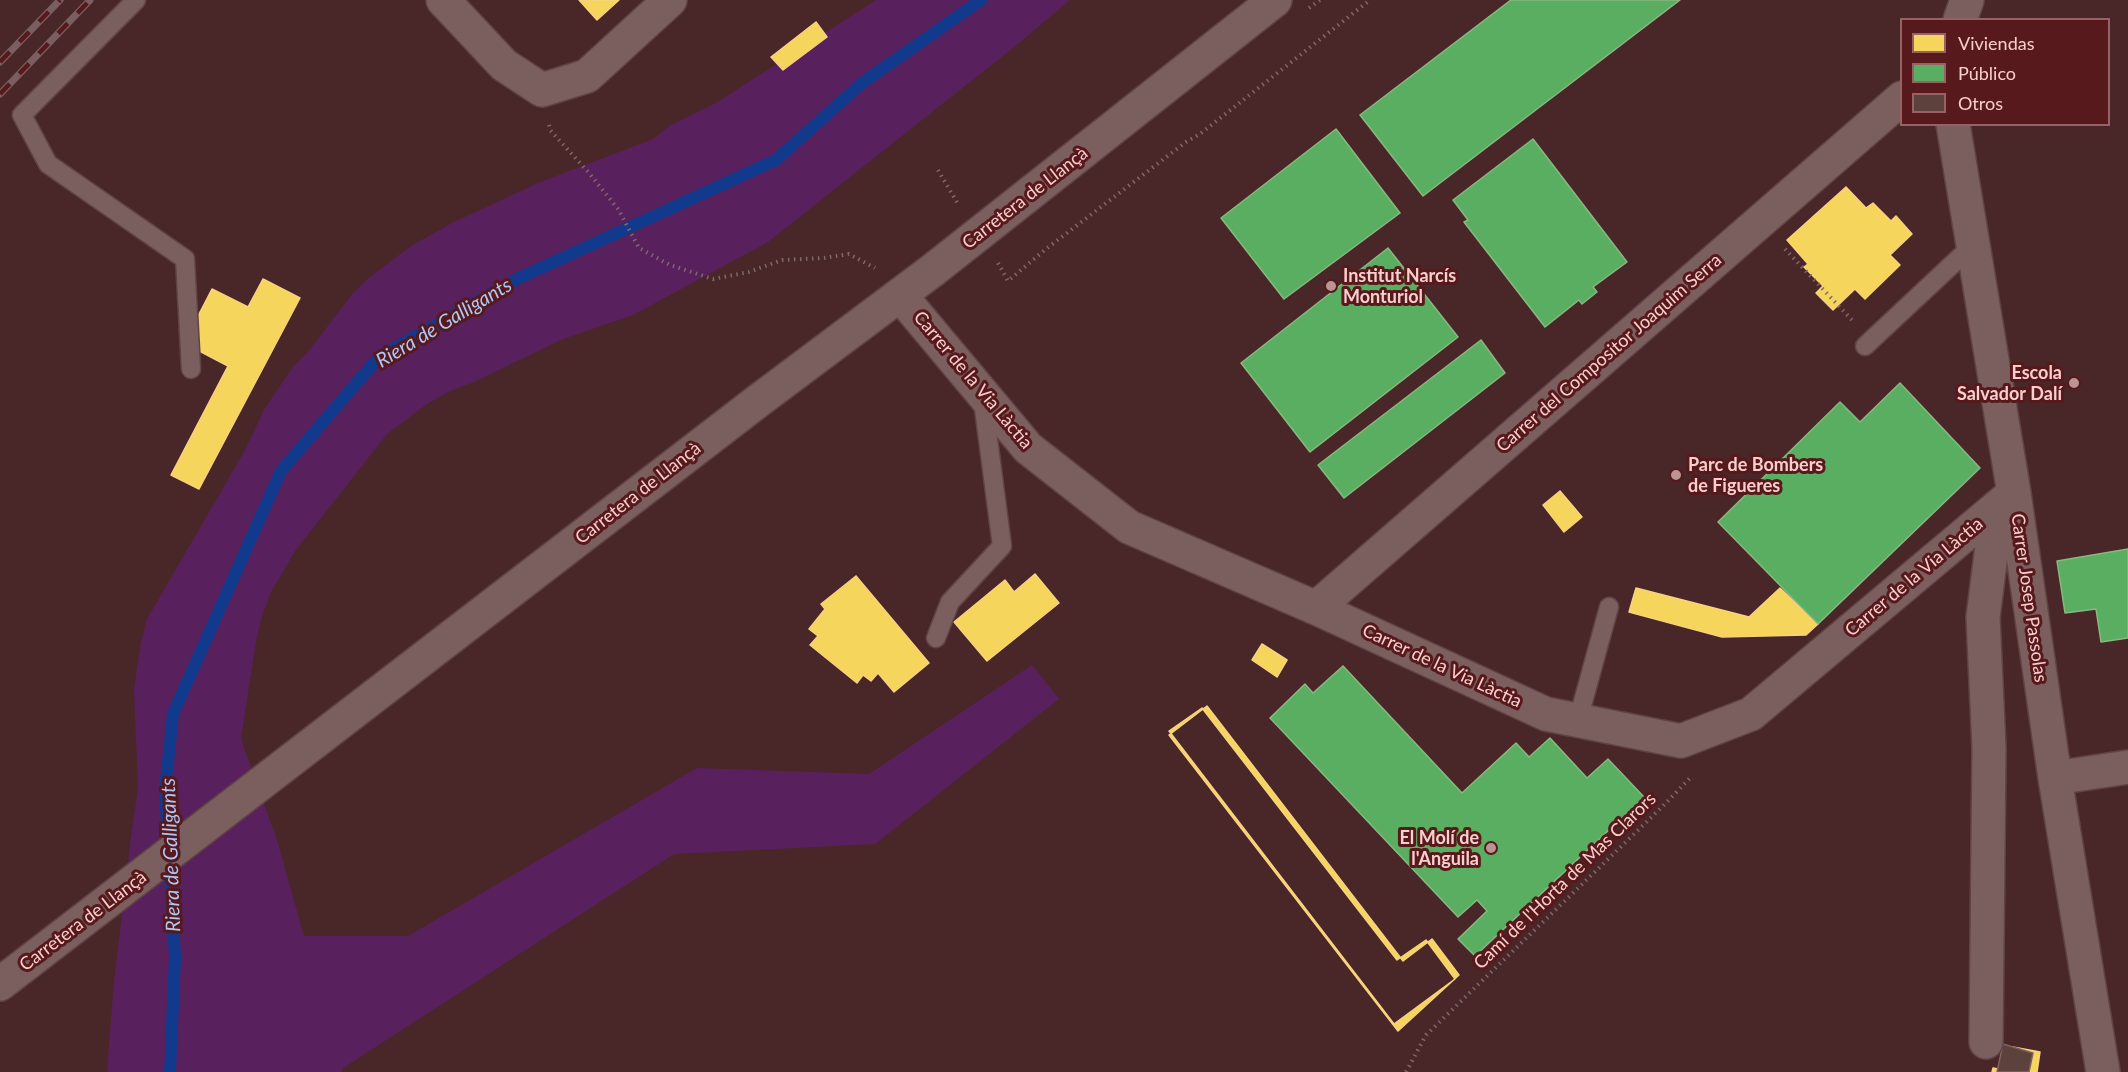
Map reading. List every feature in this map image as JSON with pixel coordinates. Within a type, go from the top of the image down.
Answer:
[{"type":"street","points":[[443,0],[504,65],[542,90],[587,76],[670,0]]},
{"type":"street","name":"Carretera de Llançà","points":[[0,984],[150,871],[758,401],[892,284],[978,235],[1275,0]]},
{"type":"street","points":[[1947,0],[1947,18]]},
{"type":"street","points":[[1961,18],[1967,0]]},
{"type":"street","name":"Carrer del Compositor Joaquim Serra","points":[[1316,608],[1900,101]]},
{"type":"street","name":"Carrer Josep Passolas","points":[[1953,126],[1972,245],[2005,500],[2055,778],[2103,1072]]},
{"type":"street","name":"Carrer de la Via Làctia","points":[[892,284],[1028,448],[1129,527],[1316,608],[1546,714],[1681,741],[1751,714],[2005,500]]},
{"type":"street","points":[[1986,1042],[1989,748],[1983,617],[2005,500]]},
{"type":"street","points":[[2055,778],[2128,766]]},
{"type":"lane","points":[[136,0],[22,115],[48,164],[185,259],[190,369]]},
{"type":"lane","points":[[1868,343],[1972,245]]},
{"type":"lane","points":[[936,638],[950,602],[1002,546],[982,393]]},
{"type":"lane","points":[[1578,720],[1609,607]]},
{"type":"path","points":[[938,170],[962,213],[992,253],[1008,281],[1046,249],[1186,142],[1200,134],[1370,0]]},
{"type":"path","points":[[542,90],[550,130],[618,209],[639,248],[670,265],[713,279],[749,272],[782,260],[849,255],[892,284]]},
{"type":"path","points":[[1760,222],[1868,343]]},
{"type":"path","name":"Camí de l'Horta de Mas Clarors","points":[[1406,1072],[1426,1035],[1662,807],[1694,773]]},
{"type":"shaded area","points":[[876,0],[1070,0],[1018,44],[768,242],[633,315],[563,339],[474,382],[450,391],[427,404],[387,434],[295,551],[271,592],[256,641],[241,739],[277,840],[304,936],[408,936],[697,768],[869,774],[1032,665],[1059,699],[875,844],[674,854],[343,1068],[342,1072],[107,1072],[114,982],[138,788],[134,689],[147,619],[244,452],[265,408],[293,367],[311,348],[353,293],[411,246],[452,223],[538,183],[653,139],[671,125],[716,103]]},
{"type":"building: Viviendas","points":[[579,0],[619,0],[597,20]]},
{"type":"building: Viviendas","points":[[816,22],[827,37],[783,70],[771,57]]},
{"type":"building: Viviendas","points":[[1846,187],[1866,208],[1873,203],[1891,221],[1896,216],[1912,234],[1890,255],[1900,265],[1865,299],[1855,289],[1833,310],[1816,293],[1823,286],[1804,267],[1808,264],[1787,240]]},
{"type":"building: Viviendas","points":[[263,279],[300,298],[199,489],[171,475],[228,366],[184,343],[212,289],[248,307]]},
{"type":"building: Viviendas","points":[[1560,491],[1582,517],[1564,532],[1543,505]]},
{"type":"building: Viviendas","points":[[1035,574],[1059,603],[987,661],[954,622],[1005,580],[1014,592]]},
{"type":"building: Viviendas","points":[[856,576],[929,663],[894,692],[878,673],[871,681],[863,675],[857,683],[810,645],[818,636],[809,629],[825,609],[821,604]]},
{"type":"building: Viviendas","points":[[1636,588],[1749,617],[1780,588],[1818,624],[1806,635],[1722,637],[1629,612]]},
{"type":"building: Viviendas","points":[[1262,644],[1287,660],[1277,677],[1252,660]]},
{"type":"building: Viviendas","points":[[1207,706],[1403,961],[1432,939],[1459,975],[1398,1031],[1169,735]]},
{"type":"building: Viviendas","points":[[1202,708],[1397,960],[1426,940],[1455,979],[1394,1024],[1169,731]]},
{"type":"building: Viviendas","points":[[2013,1047],[2040,1052],[2037,1072],[1992,1072],[1993,1068],[2010,1071]]},
{"type":"building: Público","points":[[1511,0],[1680,0],[1423,196],[1360,115]]},
{"type":"building: Público","points":[[1336,129],[1400,213],[1284,299],[1221,218]]},
{"type":"building: Público","points":[[1533,139],[1627,262],[1593,287],[1597,292],[1582,304],[1579,300],[1545,327],[1464,222],[1468,220],[1453,200]]},
{"type":"building: Público","points":[[1388,248],[1458,337],[1310,452],[1241,363]]},
{"type":"building: Público","points":[[1481,340],[1505,373],[1344,498],[1318,465]]},
{"type":"building: Público","points":[[1900,383],[1980,468],[1818,624],[1718,522],[1840,402],[1860,422]]},
{"type":"building: Público","points":[[2128,549],[2128,638],[2101,642],[2096,609],[2065,613],[2057,561]]},
{"type":"building: Público","name":"El Molí de l'Anguila","points":[[1343,666],[1462,793],[1516,743],[1529,757],[1550,738],[1587,778],[1608,759],[1644,797],[1475,956],[1458,939],[1487,911],[1477,900],[1458,917],[1270,718],[1305,684],[1313,693]]},
{"type":"building: Otros","points":[[2003,1044],[2033,1053],[2029,1072],[1997,1072]]},
{"type":"waterway","name":"Riera de Galligants","points":[[170,1072],[175,957],[165,790],[173,714],[281,471],[379,357],[517,279],[776,160],[862,83],[981,0]]},
{"type":"railway","points":[[0,62],[60,0]]},
{"type":"railway","points":[[0,94],[90,0]]},
{"type":"place","name":"Institut Narcís Monturiol","points":[[1331,286]]},
{"type":"place","name":"Escola Salvador Dalí","points":[[2074,383]]},
{"type":"place","name":"Parc de Bombers de Figueres","points":[[1676,475]]},
{"type":"place","name":"El Molí de l'Anguila","points":[[1491,848]]}]
